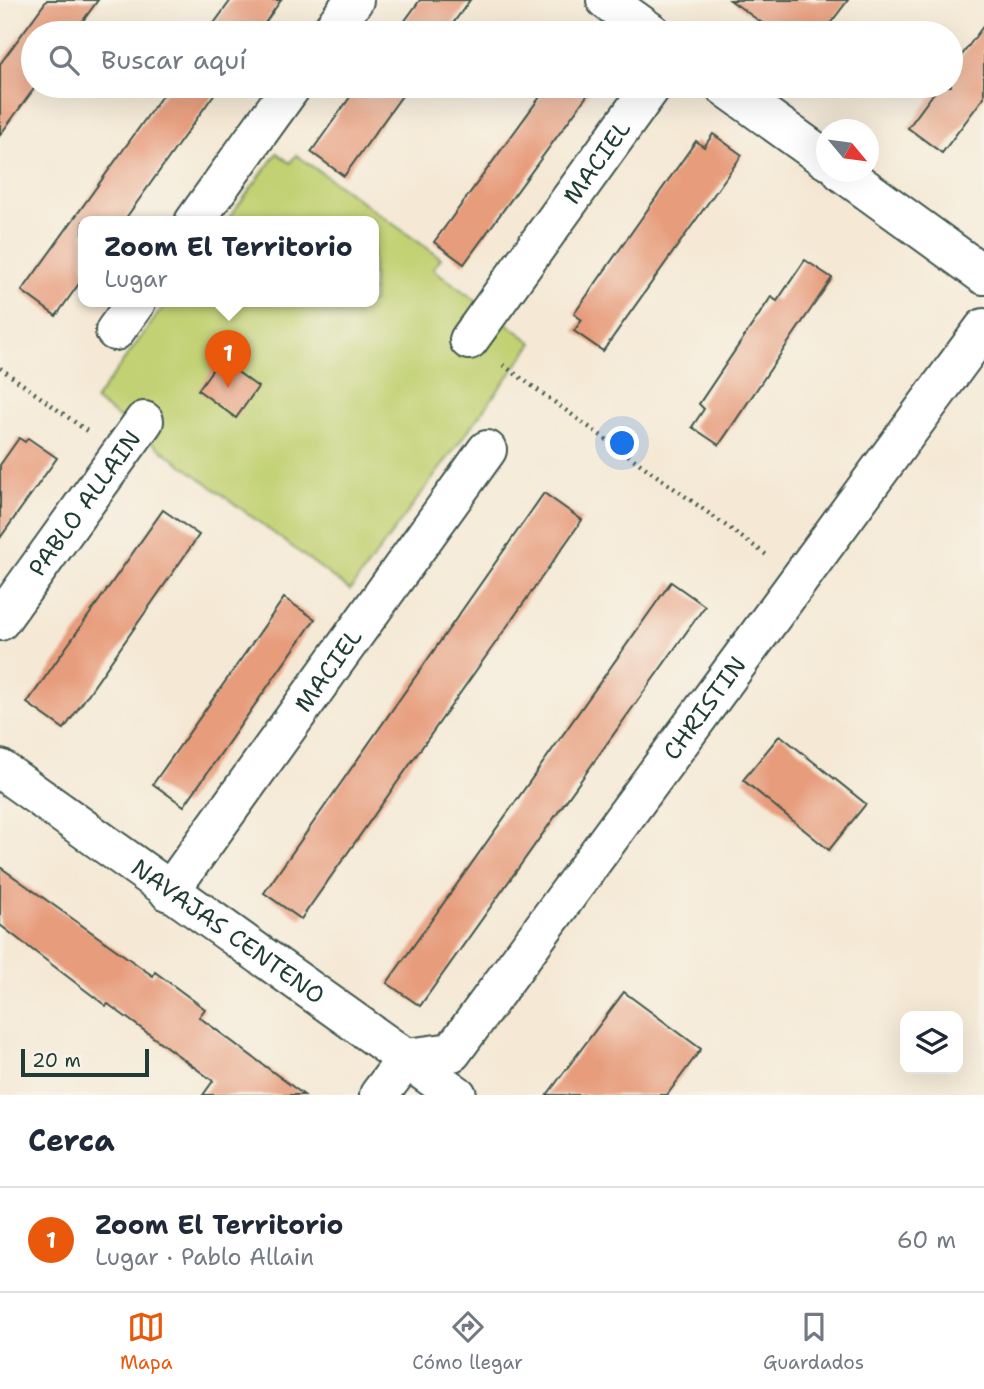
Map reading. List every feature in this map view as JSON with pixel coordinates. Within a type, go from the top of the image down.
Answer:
[{"type":"street","points":[[339,21],[354,0]]},
{"type":"street","points":[[606,0],[635,21]]},
{"type":"street","points":[[198,216],[283,98]]},
{"type":"street","name":"MACIEL","points":[[469,340],[643,98]]},
{"type":"street","points":[[741,98],[816,152]]},
{"type":"street","points":[[856,182],[984,275]]},
{"type":"street","name":"CHRISTIN","points":[[407,1058],[452,1052],[984,328]]},
{"type":"street","name":"PABLO ALLAIN","points":[[0,621],[144,421]]},
{"type":"street","name":"MACIEL","points":[[169,892],[487,450]]},
{"type":"street","name":"NAVAJAS CENTENO","points":[[0,769],[457,1095]]},
{"type":"street","points":[[379,1095],[407,1058]]},
{"type":"path","points":[[469,340],[800,579]]},
{"type":"path","points":[[0,368],[120,454]]},
{"type":"green space","points":[[277,153],[290,163],[296,155],[441,258],[433,269],[533,343],[350,590],[95,400],[163,307],[379,307],[379,216],[230,216]]},
{"type":"building","points":[[47,0],[98,0],[83,21],[32,21]]},
{"type":"building","points":[[231,0],[281,0],[266,21],[216,21]]},
{"type":"building","points":[[420,0],[470,0],[455,21],[405,21]]},
{"type":"building","points":[[730,0],[848,0],[832,21],[759,21]]},
{"type":"building","points":[[984,25],[984,97],[942,153],[908,128],[930,98],[963,98],[963,54]]},
{"type":"building","points":[[21,35],[21,98],[27,98],[0,135],[0,64]]},
{"type":"building","points":[[160,98],[211,98],[127,216],[78,216],[78,285],[56,316],[22,291]]},
{"type":"building","points":[[349,98],[400,98],[344,176],[311,152]]},
{"type":"building","points":[[539,98],[585,98],[464,264],[434,242]]},
{"type":"building","points":[[713,134],[742,155],[603,351],[574,331],[582,320],[574,314],[696,141],[704,147]]},
{"type":"building","points":[[805,260],[832,278],[719,445],[692,427],[704,409],[699,404],[771,297],[777,301]]},
{"type":"building","points":[[220,359],[258,387],[236,418],[198,390]]},
{"type":"building","points":[[19,438],[25,442],[28,438],[57,458],[0,538],[0,465]]},
{"type":"building","points":[[544,493],[582,520],[301,919],[264,893]]},
{"type":"building","points":[[163,510],[199,535],[64,729],[27,703]]},
{"type":"building","points":[[671,582],[705,606],[420,1006],[387,983]]},
{"type":"building","points":[[284,598],[315,619],[184,806],[153,784]]},
{"type":"building","points":[[780,735],[866,804],[829,850],[743,780]]},
{"type":"building","points":[[0,867],[153,976],[155,972],[205,1009],[199,1017],[304,1095],[203,1095],[213,1081],[108,1004],[106,1006],[0,925]]},
{"type":"building","points":[[624,992],[701,1049],[667,1095],[547,1095]]},
{"type":"place","name":"Zoom El Territorio","points":[[228,388]]}]
